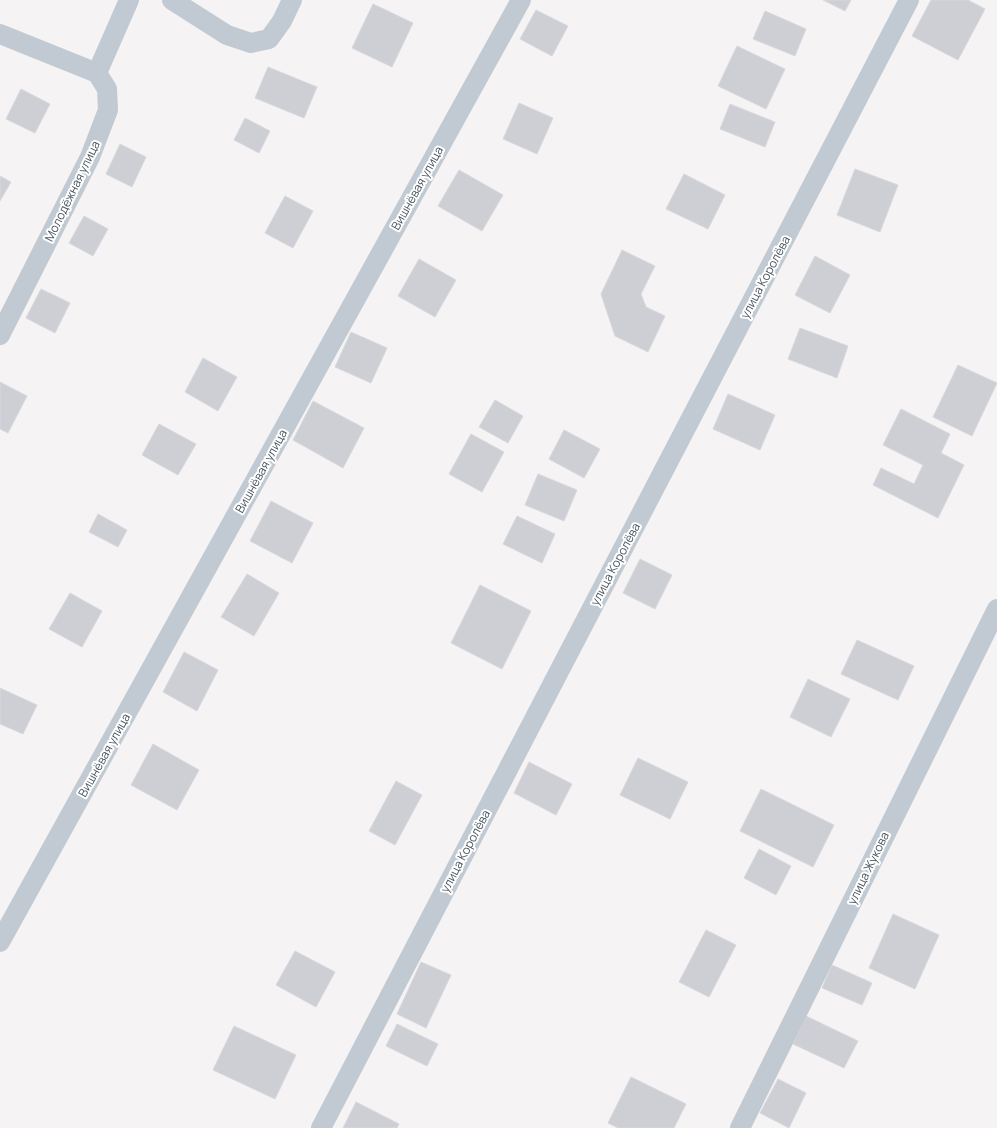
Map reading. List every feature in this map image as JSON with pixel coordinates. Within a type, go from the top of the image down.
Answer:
[{"type":"street","points":[[0,34],[97,73],[129,0]]},
{"type":"street","points":[[172,0],[227,35],[251,43],[269,39],[282,20],[292,0]]},
{"type":"street","name":"Вишнёвая улица","points":[[0,942],[521,0]]},
{"type":"street","name":"улица Королёва","points":[[321,1128],[909,0]]},
{"type":"street","name":"Молодёжная улица","points":[[0,335],[90,157],[108,110],[107,89],[97,73]]},
{"type":"street","name":"улица Жукова","points":[[740,1128],[997,609]]},
{"type":"building","points":[[823,0],[851,0],[845,11]]},
{"type":"building","points":[[931,0],[968,0],[985,9],[958,60],[912,36]]},
{"type":"building","points":[[373,4],[413,23],[392,67],[352,48]]},
{"type":"building","points":[[536,10],[568,26],[552,56],[520,39]]},
{"type":"building","points":[[765,11],[806,29],[795,56],[753,39]]},
{"type":"building","points":[[737,46],[785,69],[766,109],[718,86]]},
{"type":"building","points":[[268,67],[317,87],[304,118],[255,98]]},
{"type":"building","points":[[21,89],[50,104],[35,133],[6,119]]},
{"type":"building","points":[[519,103],[553,118],[537,154],[503,139]]},
{"type":"building","points":[[730,104],[775,122],[765,147],[720,129]]},
{"type":"building","points":[[245,118],[270,131],[259,153],[234,140]]},
{"type":"building","points":[[120,144],[146,157],[132,187],[106,174]]},
{"type":"building","points":[[855,169],[898,185],[880,232],[837,215]]},
{"type":"building","points":[[459,170],[503,195],[482,231],[438,206]]},
{"type":"building","points":[[684,174],[725,195],[708,229],[666,209]]},
{"type":"building","points":[[0,176],[11,182],[0,201]]},
{"type":"building","points":[[285,196],[313,211],[293,248],[265,233]]},
{"type":"building","points":[[84,216],[108,229],[93,256],[69,243]]},
{"type":"building","points":[[622,250],[655,266],[641,294],[646,307],[665,316],[648,352],[615,336],[601,294]]},
{"type":"building","points":[[815,256],[850,275],[830,313],[795,295]]},
{"type":"building","points":[[419,259],[456,280],[435,317],[398,296]]},
{"type":"building","points":[[41,289],[70,303],[55,333],[26,318]]},
{"type":"building","points":[[800,328],[848,346],[837,378],[788,359]]},
{"type":"building","points":[[351,332],[387,348],[371,383],[335,367]]},
{"type":"building","points":[[203,358],[237,377],[218,411],[185,392]]},
{"type":"building","points":[[958,365],[997,383],[972,436],[933,417]]},
{"type":"building","points":[[0,382],[27,396],[8,433],[0,429]]},
{"type":"building","points":[[728,394],[775,415],[760,450],[713,429]]},
{"type":"building","points":[[495,400],[523,416],[508,443],[479,427]]},
{"type":"building","points":[[313,401],[364,428],[343,468],[293,440]]},
{"type":"building","points":[[901,409],[950,434],[941,453],[964,465],[938,518],[873,485],[881,468],[914,484],[923,465],[883,445]]},
{"type":"building","points":[[159,424],[196,444],[178,475],[142,455]]},
{"type":"building","points":[[564,430],[600,449],[584,478],[549,459]]},
{"type":"building","points":[[471,434],[504,452],[482,492],[449,474]]},
{"type":"building","points":[[538,474],[577,490],[564,521],[525,505]]},
{"type":"building","points":[[271,501],[313,523],[292,563],[250,541]]},
{"type":"building","points":[[98,514],[127,530],[118,547],[89,532]]},
{"type":"building","points":[[517,516],[555,534],[542,563],[503,544]]},
{"type":"building","points":[[640,559],[672,575],[655,609],[623,593]]},
{"type":"building","points":[[247,574],[279,593],[254,636],[221,617]]},
{"type":"building","points":[[480,585],[531,611],[502,669],[451,643]]},
{"type":"building","points":[[70,593],[102,611],[82,647],[49,629]]},
{"type":"building","points":[[857,640],[914,666],[898,700],[841,674]]},
{"type":"building","points":[[184,652],[218,670],[197,711],[163,692]]},
{"type":"building","points":[[808,679],[850,699],[831,737],[790,717]]},
{"type":"building","points":[[0,688],[37,705],[23,734],[0,724]]},
{"type":"building","points":[[153,744],[199,770],[177,810],[131,785]]},
{"type":"building","points":[[638,758],[688,782],[670,819],[620,795]]},
{"type":"building","points":[[529,762],[572,784],[556,815],[514,793]]},
{"type":"building","points":[[396,781],[422,795],[395,845],[369,831]]},
{"type":"building","points":[[761,789],[834,825],[813,867],[740,831]]},
{"type":"building","points":[[759,849],[791,866],[776,895],[744,878]]},
{"type":"building","points":[[893,914],[939,935],[915,989],[869,968]]},
{"type":"building","points":[[706,930],[736,945],[709,997],[679,982]]},
{"type":"building","points":[[295,951],[335,972],[316,1007],[276,985]]},
{"type":"building","points":[[421,962],[451,975],[426,1028],[397,1014]]},
{"type":"building","points":[[832,965],[872,983],[862,1005],[822,988]]},
{"type":"building","points":[[806,1016],[858,1041],[844,1068],[793,1044]]},
{"type":"building","points":[[397,1024],[438,1044],[427,1066],[386,1046]]},
{"type":"building","points":[[234,1026],[296,1055],[275,1099],[213,1070]]},
{"type":"building","points":[[631,1077],[686,1104],[674,1128],[618,1128],[608,1123]]},
{"type":"building","points":[[778,1079],[806,1093],[789,1128],[760,1113]]},
{"type":"building","points":[[356,1102],[399,1124],[397,1128],[343,1128]]}]
